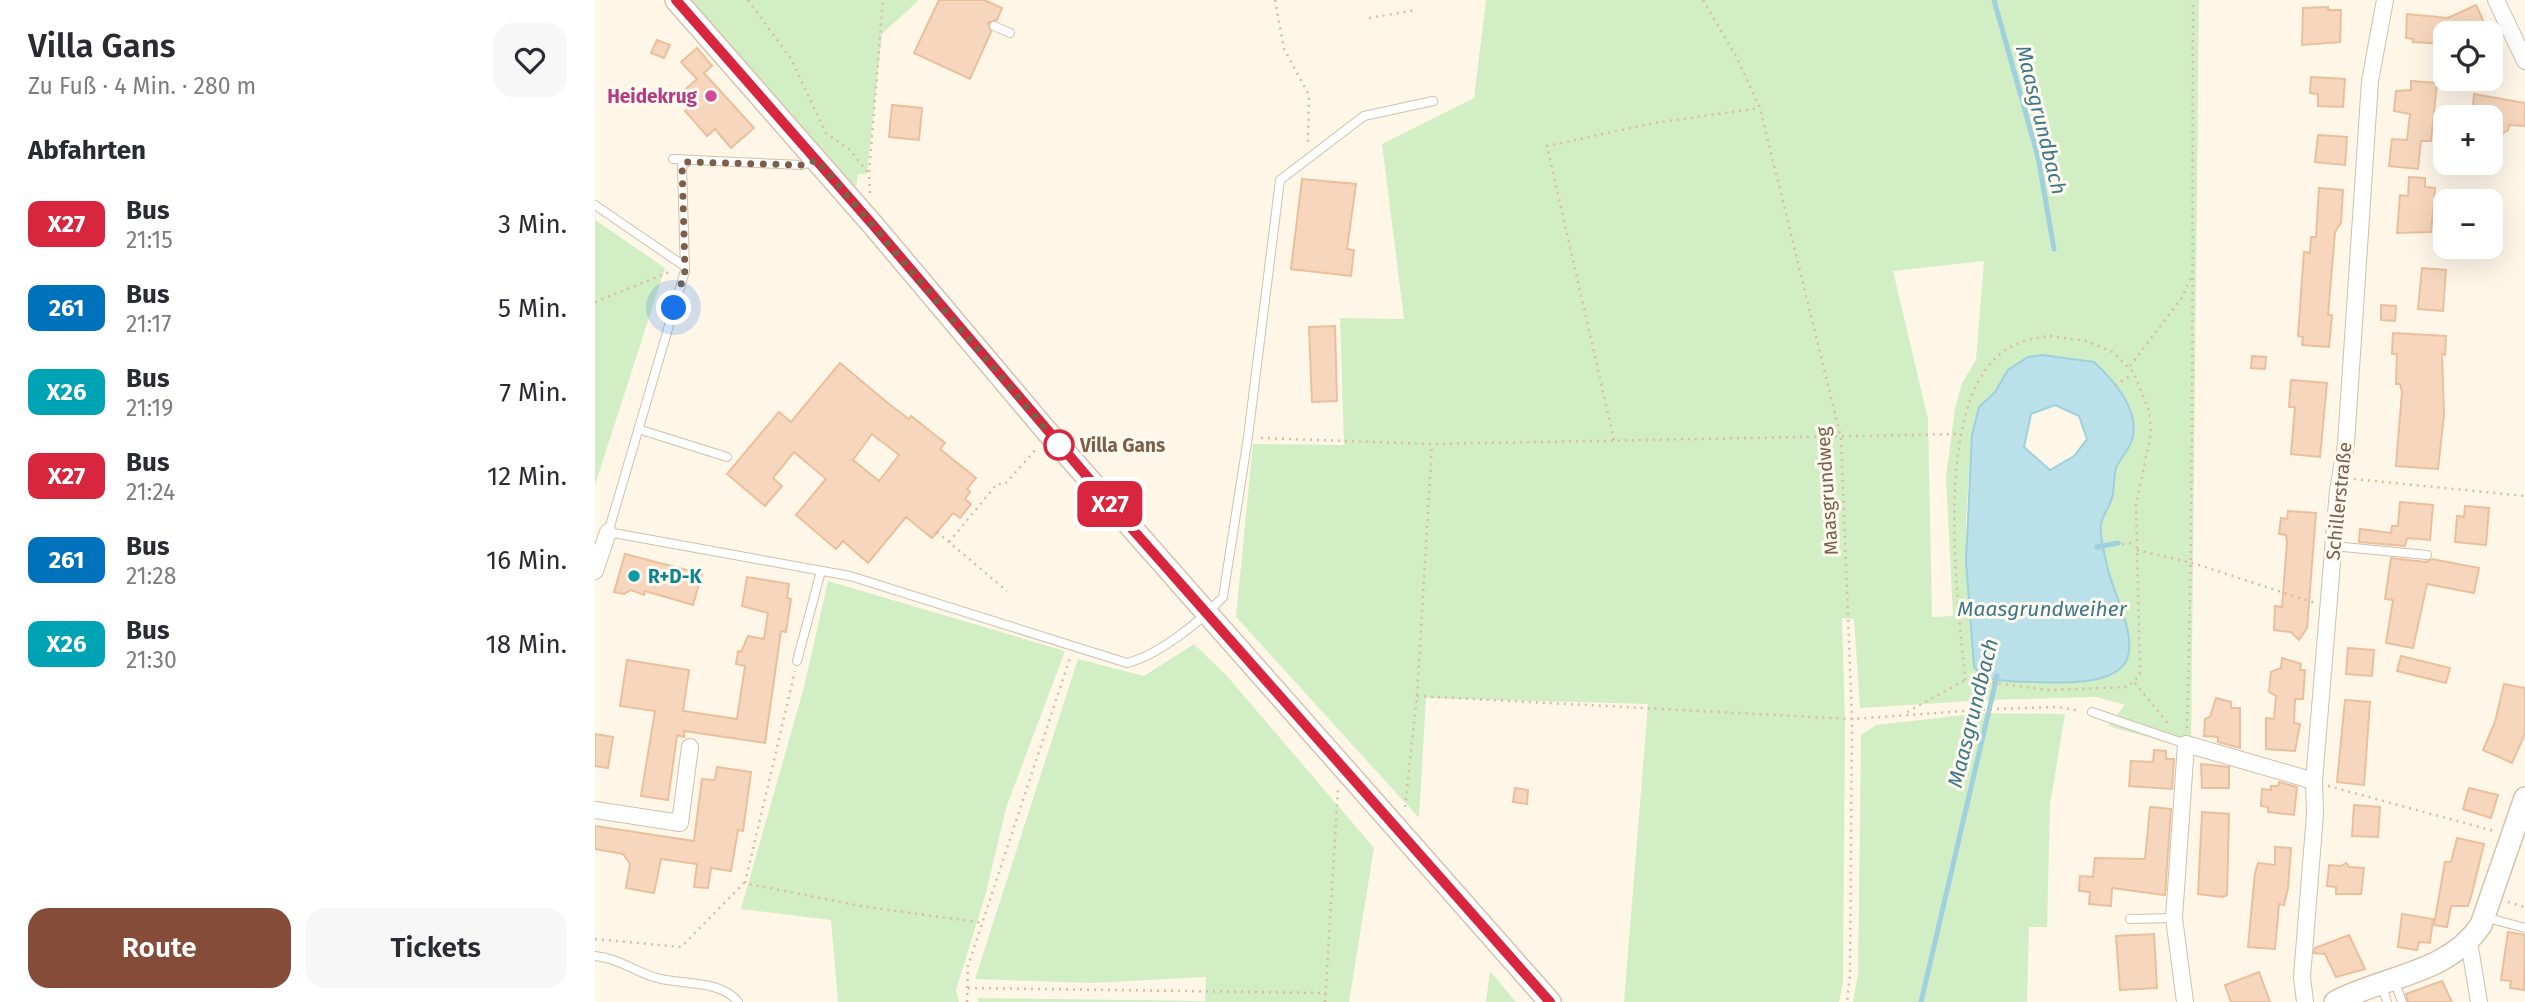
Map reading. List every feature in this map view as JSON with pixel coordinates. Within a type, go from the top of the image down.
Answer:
[{"type":"main road","points":[[676,0],[817,160],[867,210],[1049,434],[1550,1002]]},
{"type":"main road","points":[[2335,1002],[2387,988],[2453,955],[2469,942],[2484,917],[2525,798]]},
{"type":"street","name":"Schillerstraße","points":[[2305,1002],[2302,977],[2315,814],[2314,781],[2363,233],[2370,81],[2385,0]]},
{"type":"street","points":[[2496,0],[2525,61]]},
{"type":"street","points":[[595,571],[609,529]]},
{"type":"street","points":[[2185,1002],[2174,918],[2186,744],[2314,781]]},
{"type":"street","points":[[595,810],[680,823],[689,747]]},
{"type":"street","points":[[2469,942],[2479,1002]]},
{"type":"lane","points":[[994,26],[1010,33]]},
{"type":"lane","points":[[687,162],[682,165],[684,266],[609,529],[821,571],[915,595],[1127,663],[1142,659],[1206,615],[1223,597],[1248,438],[1280,180],[1364,116],[1433,100]]},
{"type":"lane","points":[[673,159],[687,162],[802,165],[817,160]]},
{"type":"lane","points":[[595,205],[684,266]]},
{"type":"lane","points":[[638,429],[727,457]]},
{"type":"lane","points":[[2333,546],[2427,555]]},
{"type":"lane","points":[[797,661],[821,571]]},
{"type":"lane","points":[[2092,712],[2186,744]]},
{"type":"lane","points":[[2484,917],[2525,928]]},
{"type":"lane","points":[[2130,919],[2174,918]]},
{"type":"lane","points":[[595,956],[615,958],[653,977],[724,990],[739,1002]]},
{"type":"lane","points":[[2387,988],[2402,1002]]},
{"type":"path","points":[[748,0],[791,59],[826,133],[850,150],[869,174]]},
{"type":"path","points":[[867,210],[883,0]]},
{"type":"path","points":[[1275,0],[1284,49],[1310,95],[1307,159]]},
{"type":"path","name":"Maasgrundweg","points":[[1703,0],[1737,58],[1760,107],[1841,438],[1852,719],[1850,975],[1847,1002]]},
{"type":"path","points":[[2186,744],[2190,563],[2193,0]]},
{"type":"path","points":[[1369,18],[1417,10]]},
{"type":"path","points":[[1614,441],[1547,146],[1654,123],[1760,107]]},
{"type":"path","points":[[595,302],[684,266]]},
{"type":"path","points":[[2130,366],[2181,299],[2192,275]]},
{"type":"path","points":[[1904,714],[1965,680],[2000,686],[2081,691],[2127,687],[2135,683],[2140,675],[2135,544],[2138,484],[2151,433],[2149,411],[2134,373],[2130,366],[2112,352],[2068,337],[2033,338],[2014,344],[1999,355],[1977,385],[1961,434],[1954,519],[1965,680]]},
{"type":"path","points":[[2115,385],[2134,373]]},
{"type":"path","points":[[949,542],[997,484],[1006,484],[1049,434]]},
{"type":"path","points":[[1248,438],[1432,444],[1961,434]]},
{"type":"path","points":[[1399,832],[1417,696],[1432,444]]},
{"type":"path","points":[[2340,477],[2525,496]]},
{"type":"path","points":[[937,532],[1007,592]]},
{"type":"path","points":[[2122,544],[2135,544]]},
{"type":"path","points":[[2136,550],[2190,563],[2328,607]]},
{"type":"path","points":[[1958,607],[1967,606]]},
{"type":"path","points":[[967,1002],[968,966],[1073,647]]},
{"type":"path","points":[[595,939],[681,947],[744,883],[797,661]]},
{"type":"path","points":[[2135,683],[2186,744]]},
{"type":"path","points":[[1417,696],[1852,719],[2058,707],[2092,712]]},
{"type":"path","points":[[1325,1002],[1338,763]]},
{"type":"path","points":[[2314,781],[2511,836]]},
{"type":"path","points":[[744,883],[861,906],[982,923]]},
{"type":"path","points":[[968,988],[1326,993]]},
{"type":"green space","points":[[688,0],[919,0],[882,34],[867,174],[858,174],[856,188]]},
{"type":"green space","points":[[1486,0],[2199,0],[2191,749],[2108,726],[2125,705],[2096,697],[1860,708],[1854,619],[1842,618],[1845,723],[1843,982],[1839,1002],[1624,1002],[1648,704],[1426,698],[1419,818],[1236,617],[1253,444],[1344,445],[1340,318],[1404,319],[1382,144],[1474,98]],"holes":[[[1984,261],[1976,360],[1962,383],[1955,408],[1946,477],[1953,616],[1932,617],[1928,419],[1893,271]],[[2064,358],[2079,361],[2108,381],[2127,405],[2133,425],[2131,443],[2117,466],[2112,498],[2101,527],[2107,564],[2126,624],[2127,652],[2117,669],[2098,679],[2074,683],[2019,677],[1974,667],[1966,561],[1972,435],[1979,407],[1995,392]]]},
{"type":"green space","points":[[595,220],[665,268],[595,485]]},
{"type":"green space","points":[[828,581],[1065,651],[1006,808],[986,893],[956,990],[959,1002],[838,1002],[831,920],[741,909],[804,687]]},
{"type":"green space","points":[[1194,644],[1227,676],[1374,848],[1349,1002],[978,1002],[978,998],[1205,1001],[1206,977],[1092,983],[975,979],[1078,659],[1144,676]]},
{"type":"green space","points":[[1981,713],[2065,714],[2050,805],[2047,927],[2029,927],[2027,1002],[1853,1002],[1858,974],[1861,735],[1876,725]]},
{"type":"green space","points":[[1490,971],[1516,1002],[1486,1002]]},
{"type":"water","name":"Maasgrundweiher","points":[[2042,355],[2094,362],[2117,387],[2133,418],[2132,440],[2116,468],[2112,498],[2101,529],[2107,566],[2127,628],[2129,653],[2118,670],[2108,676],[2083,682],[1993,679],[1974,667],[1966,561],[1972,435],[1979,407],[1995,392],[2008,370],[2028,357]],"holes":[[[2055,405],[2079,416],[2087,439],[2074,456],[2050,470],[2024,447],[2031,414]]]},
{"type":"building","points":[[939,0],[984,0],[1002,8],[997,20],[988,23],[991,32],[970,79],[914,53]]},
{"type":"building","points":[[2476,5],[2483,21],[2433,21],[2433,43],[2413,42],[2413,39],[2406,38],[2407,14],[2448,18]]},
{"type":"building","points":[[2328,7],[2328,10],[2341,10],[2340,42],[2302,45],[2303,8]]},
{"type":"building","points":[[657,40],[670,45],[664,58],[651,53]]},
{"type":"building","name":"Heidekrug","points":[[697,48],[712,66],[704,73],[754,128],[731,148],[715,129],[707,136],[685,111],[690,107],[679,95],[697,79],[681,62]]},
{"type":"building","points":[[2311,77],[2345,79],[2343,107],[2318,106],[2318,94],[2310,93]]},
{"type":"building","points":[[2411,81],[2433,83],[2433,91],[2436,91],[2431,141],[2421,141],[2418,169],[2389,166],[2392,139],[2407,140],[2410,114],[2394,111],[2396,91],[2411,90]]},
{"type":"building","points":[[2474,94],[2525,103],[2525,126],[2509,125],[2508,130],[2503,133],[2503,105],[2473,105]]},
{"type":"building","points":[[892,105],[922,108],[919,140],[889,137]]},
{"type":"building","points":[[2318,135],[2347,137],[2345,165],[2315,162]]},
{"type":"building","points":[[2409,177],[2425,178],[2425,187],[2435,188],[2431,232],[2397,233],[2400,195],[2408,196]]},
{"type":"building","points":[[1302,179],[1356,184],[1347,249],[1354,250],[1351,276],[1291,269]]},
{"type":"building","points":[[2319,188],[2343,190],[2341,223],[2335,232],[2328,315],[2332,315],[2329,347],[2302,345],[2303,337],[2298,336],[2304,252],[2310,253],[2311,237],[2316,237]]},
{"type":"building","points":[[2422,268],[2446,270],[2443,311],[2418,309]]},
{"type":"building","points":[[2381,305],[2396,306],[2395,321],[2381,320]]},
{"type":"building","points":[[1335,326],[1337,401],[1312,402],[1309,327]]},
{"type":"building","points":[[2393,333],[2446,336],[2445,355],[2442,354],[2444,415],[2438,469],[2396,466],[2402,392],[2400,384],[2396,384],[2397,354],[2392,354]]},
{"type":"building","points":[[2252,356],[2266,357],[2265,369],[2251,368]]},
{"type":"building","points":[[840,363],[889,404],[909,419],[911,416],[945,443],[940,449],[976,478],[967,489],[970,492],[965,499],[971,504],[960,518],[953,513],[932,538],[906,517],[868,563],[843,541],[836,549],[796,515],[826,479],[794,452],[773,478],[782,486],[765,506],[727,474],[779,412],[791,422]],"holes":[[[872,434],[899,455],[879,481],[853,460]]]},
{"type":"building","points":[[2291,380],[2327,383],[2320,457],[2291,454],[2295,407],[2289,407]]},
{"type":"building","points":[[2400,502],[2433,505],[2430,540],[2407,538],[2405,546],[2359,542],[2360,529],[2391,533],[2392,526],[2398,526]]},
{"type":"building","points":[[2465,506],[2489,508],[2486,545],[2455,542],[2457,516],[2464,517]]},
{"type":"building","points":[[2288,511],[2316,513],[2307,628],[2299,640],[2291,632],[2274,630],[2275,606],[2282,607],[2287,542],[2286,535],[2279,534],[2281,518],[2287,519]]},
{"type":"building","points":[[625,554],[702,574],[693,605],[645,591],[644,595],[631,590],[624,594],[614,592]]},
{"type":"building","points":[[2391,558],[2426,562],[2432,559],[2479,568],[2474,593],[2427,584],[2413,648],[2386,643],[2393,600],[2385,599]]},
{"type":"building","points":[[747,577],[789,584],[787,598],[791,599],[786,632],[781,631],[765,743],[684,731],[684,737],[677,735],[668,800],[641,796],[655,711],[620,706],[627,660],[689,670],[683,711],[737,719],[745,666],[736,664],[738,651],[741,652],[748,636],[764,639],[768,613],[742,606]]},
{"type":"building","points":[[2348,648],[2374,650],[2372,676],[2346,674]]},
{"type":"building","points":[[2401,656],[2450,668],[2446,683],[2397,671]]},
{"type":"building","points":[[2282,658],[2301,664],[2300,670],[2305,670],[2303,699],[2295,699],[2294,723],[2300,724],[2295,751],[2266,749],[2266,718],[2274,719],[2276,696],[2269,692],[2271,672],[2281,668]]},
{"type":"building","points":[[2504,684],[2525,688],[2525,734],[2512,763],[2483,750],[2495,722]]},
{"type":"building","points":[[2216,698],[2231,702],[2231,708],[2240,708],[2240,748],[2218,742],[2218,737],[2204,736],[2205,719],[2210,717]]},
{"type":"building","points":[[2345,700],[2370,702],[2364,785],[2337,782]]},
{"type":"building","points":[[595,734],[613,737],[608,768],[595,766]]},
{"type":"building","points":[[2154,750],[2166,751],[2166,759],[2174,759],[2172,789],[2129,786],[2131,761],[2153,762]]},
{"type":"building","points":[[2201,764],[2229,767],[2229,788],[2202,788]]},
{"type":"building","points":[[717,767],[751,772],[743,831],[738,830],[731,871],[711,868],[708,888],[694,887],[697,864],[661,859],[654,893],[626,888],[630,864],[623,854],[595,849],[595,826],[694,841],[702,779],[715,780]]},
{"type":"building","points":[[2279,782],[2297,787],[2294,815],[2268,812],[2268,807],[2261,806],[2262,789],[2271,790],[2271,786],[2278,786]]},
{"type":"building","points":[[1515,788],[1528,790],[1527,804],[1513,802]]},
{"type":"building","points":[[2469,788],[2498,795],[2491,818],[2463,809]]},
{"type":"building","points":[[2354,805],[2380,807],[2378,837],[2352,836]]},
{"type":"building","points":[[2150,807],[2171,809],[2165,895],[2112,888],[2111,906],[2089,904],[2090,892],[2079,891],[2080,876],[2093,877],[2095,858],[2145,859]]},
{"type":"building","points":[[2202,812],[2229,814],[2227,895],[2223,897],[2198,894]]},
{"type":"building","points":[[2457,838],[2484,844],[2472,893],[2468,906],[2451,906],[2447,927],[2434,925],[2445,862],[2451,862]]},
{"type":"building","points":[[2275,847],[2291,848],[2288,888],[2284,905],[2279,904],[2275,949],[2248,947],[2255,873],[2258,863],[2275,865]]},
{"type":"building","points":[[2346,863],[2349,867],[2364,868],[2361,894],[2336,894],[2336,887],[2327,886],[2329,865],[2341,866]]},
{"type":"building","points":[[2402,914],[2433,919],[2430,943],[2419,942],[2417,950],[2398,947]]},
{"type":"building","points":[[2508,932],[2525,935],[2524,990],[2510,988],[2511,981],[2501,980]]},
{"type":"building","points":[[2154,934],[2157,988],[2120,990],[2116,936]]},
{"type":"building","points":[[2349,935],[2365,969],[2336,977],[2325,954],[2314,953],[2315,948]]},
{"type":"building","points":[[2259,972],[2270,1002],[2231,1002],[2225,985]]},
{"type":"building","points":[[2442,981],[2452,1002],[2408,1002],[2406,994]]},
{"type":"waterway","name":"Maasgrundbach","points":[[1994,0],[2038,157],[2054,249]]},
{"type":"waterway","points":[[2097,547],[2118,543]]},
{"type":"waterway","name":"Maasgrundbach","points":[[1921,1002],[1997,676]]},
{"type":"bus line","name":"X27","points":[[676,0],[892,246],[1034,417],[1206,615],[1550,1002]]},
{"type":"place","name":"Heidekrug","points":[[711,96]]},
{"type":"place","name":"Villa Gans","points":[[1059,445]]},
{"type":"place","name":"R+D-K","points":[[634,576]]},
{"type":"route","points":[[674,308],[685,271],[682,165],[687,162],[802,165],[817,160],[1067,454],[1059,445]]}]
